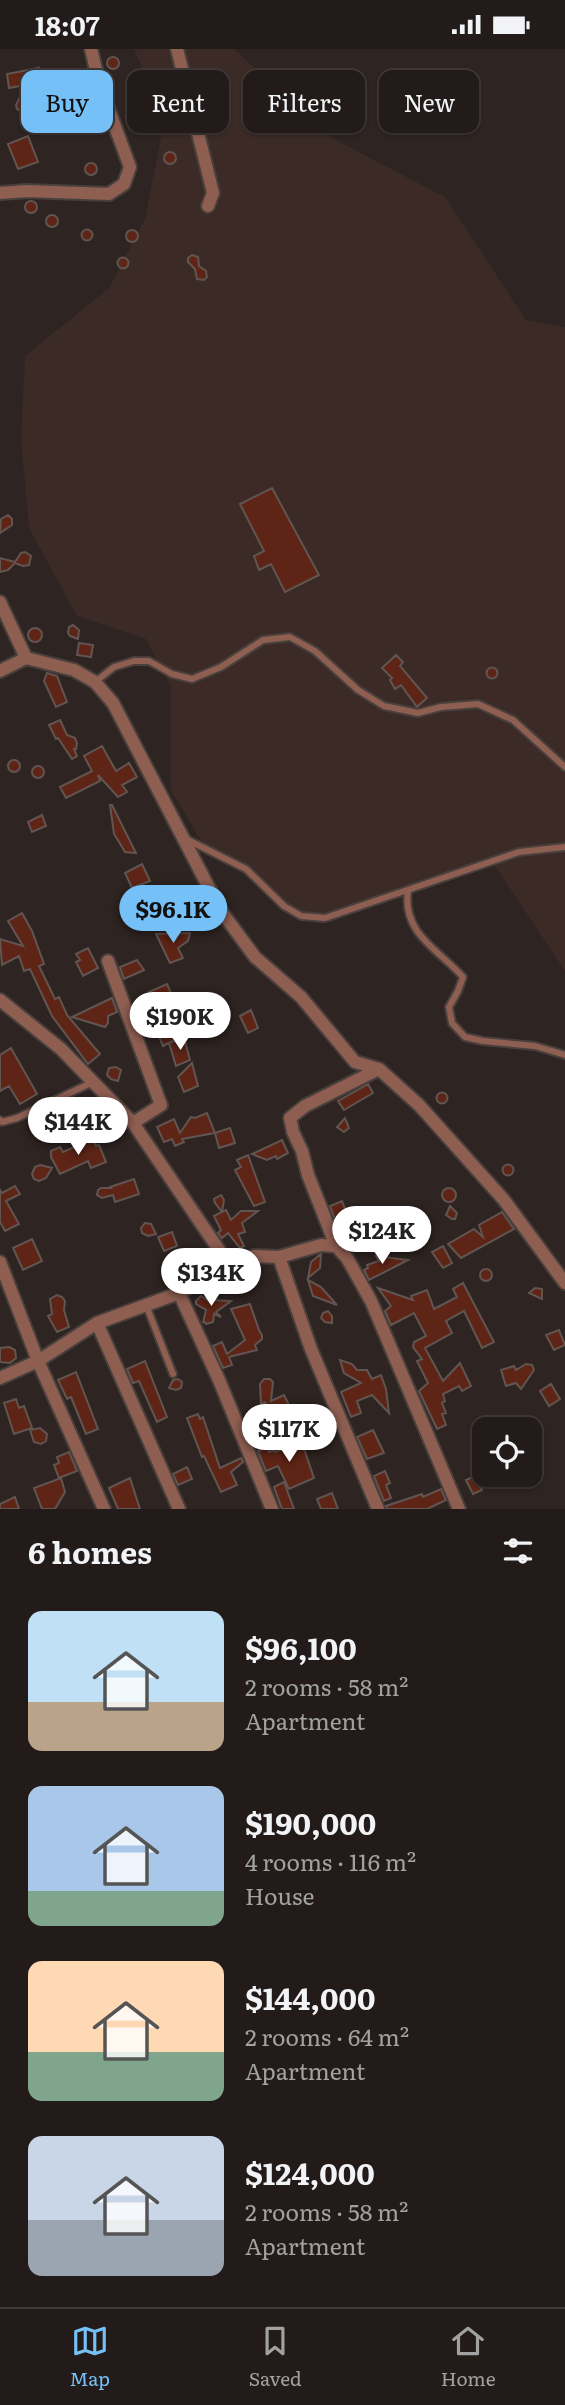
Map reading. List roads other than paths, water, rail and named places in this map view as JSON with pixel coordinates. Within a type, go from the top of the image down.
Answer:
[{"type":"street","points":[[0,193],[27,191],[109,194],[124,184],[131,167],[100,86],[91,49]]},
{"type":"street","points":[[177,49],[213,193],[208,206]]},
{"type":"street","points":[[0,602],[26,658]]},
{"type":"street","points":[[0,671],[26,658],[74,670],[95,682],[113,703],[221,911],[255,957],[301,997],[355,1062],[379,1069],[419,1105],[504,1200],[565,1283]]},
{"type":"street","points":[[107,961],[161,1105],[132,1123]]},
{"type":"street","points":[[0,1000],[61,1049],[132,1123],[228,1266]]},
{"type":"street","points":[[379,1069],[305,1106],[290,1118],[308,1175],[336,1246],[348,1258],[371,1301],[459,1509]]},
{"type":"street","points":[[0,1378],[38,1361],[97,1323],[178,1293],[228,1266],[254,1256],[279,1257],[321,1245],[336,1246]]},
{"type":"street","points":[[279,1257],[311,1349],[378,1509]]},
{"type":"street","points":[[0,1262],[38,1361],[104,1509]]},
{"type":"street","points":[[178,1293],[219,1380],[272,1509]]},
{"type":"street","points":[[97,1323],[179,1509]]},
{"type":"lane","points":[[95,682],[114,667],[134,661],[149,661],[172,674],[192,678],[221,667],[263,640],[290,637],[316,651],[358,690],[384,706],[418,713],[441,707],[478,704],[513,720],[565,767]]},
{"type":"lane","points":[[185,838],[246,869],[284,907],[301,916],[325,918],[519,852],[565,847]]},
{"type":"lane","points":[[408,890],[411,921],[425,944],[463,977],[449,1007],[452,1023],[465,1037],[535,1046],[565,1055]]},
{"type":"lane","points":[[0,1120],[2,1122],[17,1118],[93,1082]]},
{"type":"lane","points":[[146,1305],[173,1374]]}]
